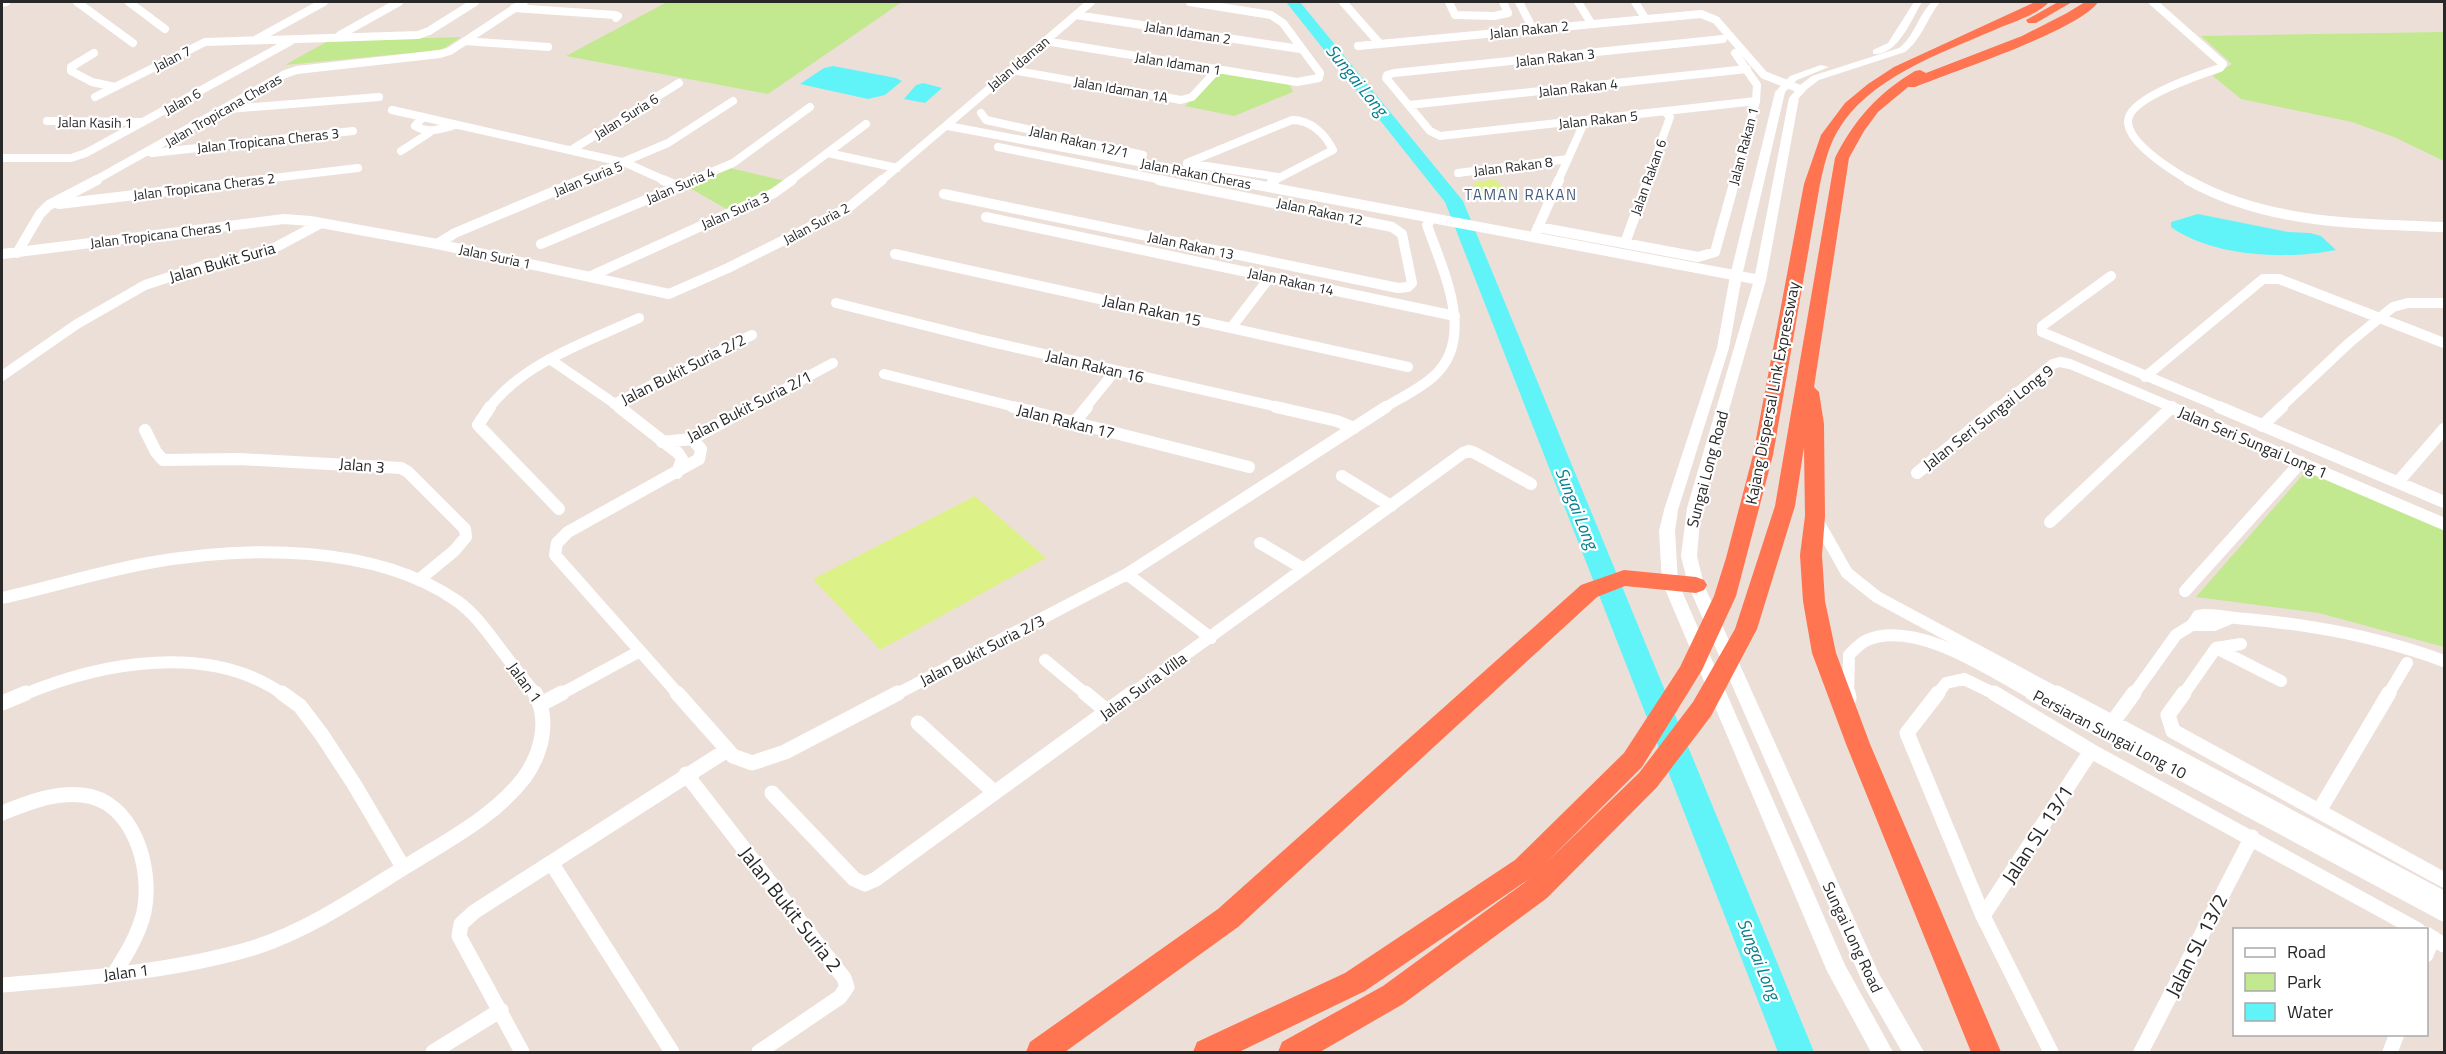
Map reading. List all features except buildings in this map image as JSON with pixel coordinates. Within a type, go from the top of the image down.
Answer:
[{"type":"highway","name":"Kajang Dispersal Link Expressway","points":[[1208,1053],[1355,982],[1524,868],[1641,770],[1725,596],[1737,558],[1763,455],[1812,184],[1819,155],[1832,128],[1848,107],[1888,77],[1918,60],[2043,2]]},
{"type":"highway","name":"Kajang Dispersal Link Expressway","points":[[1293,1053],[1393,995],[1537,891],[1641,770],[1702,709],[1731,660],[1758,595],[1785,506],[1842,158],[1854,132],[1869,112],[1890,93],[1937,65],[2066,2]]},
{"type":"highway","points":[[1890,93],[2048,28],[2072,16],[2092,2]]},
{"type":"highway","points":[[1807,371],[1814,424],[1815,516],[1811,555],[1814,601],[1824,653],[1858,744],[1986,1053]]},
{"type":"highway","points":[[1041,1053],[1228,918],[1590,591],[1624,578],[1696,585]]},
{"type":"street","points":[[2,3],[6,2]]},
{"type":"street","points":[[77,2],[133,43]]},
{"type":"street","points":[[129,2],[165,29]]},
{"type":"street","points":[[254,40],[324,2]]},
{"type":"street","points":[[339,36],[399,2]]},
{"type":"street","name":"Jalan 7","points":[[95,97],[205,42],[418,34],[429,31],[476,2]]},
{"type":"street","name":"Jalan Tropicana Cheras","points":[[17,253],[40,214],[50,205],[225,110],[285,74],[297,70],[440,54],[465,41],[524,2]]},
{"type":"street","name":"Jalan Idaman","points":[[948,126],[951,119],[1076,15],[1087,2]]},
{"type":"street","points":[[1190,2],[1271,15],[1283,22],[1300,49]]},
{"type":"street","points":[[1343,2],[1380,44]]},
{"type":"street","points":[[1449,2],[1455,15],[1494,16],[1508,13],[1503,2]]},
{"type":"street","points":[[1519,2],[1533,29]]},
{"type":"street","points":[[1578,2],[1591,23]]},
{"type":"street","points":[[1635,2],[1645,18]]},
{"type":"street","points":[[1785,84],[1804,73],[1892,45],[1918,2]]},
{"type":"street","points":[[1699,11],[1716,20],[1764,75],[1800,89],[1817,78],[1890,56],[1903,49],[1910,43],[1928,8],[1936,2]]},
{"type":"street","points":[[2153,2],[2223,64],[2220,68],[2172,85],[2139,105],[2128,116],[2131,134],[2152,156],[2201,186],[2226,198],[2263,209],[2332,222],[2445,227]]},
{"type":"street","points":[[514,8],[615,15],[618,16],[616,18]]},
{"type":"street","name":"Jalan Rakan 2","points":[[1358,46],[1699,11]]},
{"type":"street","name":"Jalan Rakan 1","points":[[1625,243],[1698,256],[1708,256],[1715,252],[1756,101],[1757,85],[1747,69],[1699,11]]},
{"type":"street","name":"Jalan Idaman 2","points":[[1076,15],[1300,49]]},
{"type":"street","name":"Jalan Rakan 3","points":[[1409,105],[1386,78],[1387,75],[1723,39]]},
{"type":"street","name":"Jalan 6","points":[[2,158],[71,158],[86,153],[292,40]]},
{"type":"street","points":[[465,41],[548,47]]},
{"type":"street","name":"Jalan Idaman 1","points":[[1045,41],[1296,82],[1319,78],[1320,73],[1300,49]]},
{"type":"street","points":[[94,53],[71,67],[71,71],[92,82],[115,87]]},
{"type":"street","name":"Jalan Idaman 1A","points":[[1011,70],[1181,100],[1192,97],[1218,69]]},
{"type":"street","name":"Jalan Rakan 4","points":[[1409,105],[1747,69]]},
{"type":"street","name":"Jalan Suria 6","points":[[573,149],[679,83]]},
{"type":"street","name":"Sungai Long Road","points":[[1785,84],[1780,92],[1736,276],[1723,348],[1666,531],[1670,582],[1837,971],[1882,1053]]},
{"type":"street","name":"Sungai Long Road","points":[[1800,89],[1794,98],[1760,280],[1694,508],[1689,556],[1696,585],[1872,981],[1913,1053]]},
{"type":"street","points":[[225,110],[379,97]]},
{"type":"street","name":"Jalan Suria 5","points":[[437,244],[455,233],[626,163],[668,143],[733,101]]},
{"type":"street","name":"Jalan Rakan 5","points":[[1409,105],[1430,131],[1440,136],[1756,101]]},
{"type":"street","name":"Jalan Suria 4","points":[[541,244],[728,165],[810,107]]},
{"type":"street","points":[[392,110],[573,149],[626,163],[677,186]]},
{"type":"street","name":"Jalan Rakan 6","points":[[1625,243],[1670,117],[1665,112]]},
{"type":"street","name":"Jalan Rakan 12/1","points":[[981,113],[986,120],[1086,142],[1186,163],[1278,177]]},
{"type":"street","name":"Jalan Kasih 1","points":[[59,115],[47,121],[143,122]]},
{"type":"street","points":[[423,117],[415,126],[429,133]]},
{"type":"street","points":[[1186,163],[1292,120],[1303,119],[1310,122],[1333,150],[1278,177],[1268,187]]},
{"type":"street","points":[[1533,239],[1583,124],[1580,121]]},
{"type":"street","name":"Jalan Suria 3","points":[[591,276],[774,193],[866,123]]},
{"type":"street","points":[[401,151],[429,133],[458,124]]},
{"type":"street","name":"Jalan Rakan Cheras","points":[[948,126],[1533,239],[1760,280]]},
{"type":"street","name":"Jalan Suria 2","points":[[669,294],[728,268],[848,208],[948,126]]},
{"type":"street","name":"Jalan Rakan 12/1","points":[[1011,138],[1022,128]]},
{"type":"street","name":"Jalan Tropicana Cheras 3","points":[[147,153],[353,131]]},
{"type":"street","points":[[1078,151],[1086,142]]},
{"type":"street","name":"Jalan Rakan 12","points":[[998,147],[1392,227],[1402,234],[1407,259]]},
{"type":"street","points":[[1052,158],[1062,148]]},
{"type":"street","points":[[828,153],[897,168]]},
{"type":"street","name":"Jalan Rakan 8","points":[[1458,173],[1568,159]]},
{"type":"street","name":"Jalan Tropicana Cheras 2","points":[[50,205],[358,168]]},
{"type":"street","name":"Jalan Rakan 13","points":[[944,194],[1398,288],[1407,287],[1412,283],[1407,259]]},
{"type":"street","points":[[1006,221],[1018,209]]},
{"type":"street","name":"Jalan Rakan 14","points":[[986,217],[1455,316]]},
{"type":"street","name":"Jalan Tropicana Cheras 1","points":[[2,254],[284,219],[321,223]]},
{"type":"street","name":"Jalan Bukit Suria 2/3","points":[[692,439],[701,449],[699,459],[568,532],[557,543],[555,555],[727,750],[733,756],[752,763],[785,752],[1126,574],[1434,376],[1445,363],[1454,342],[1455,316],[1427,225],[1437,220]]},
{"type":"street","name":"Jalan Suria 1","points":[[321,223],[437,244],[669,294]]},
{"type":"street","name":"Jalan Bukit Suria","points":[[2,375],[77,324],[145,285],[206,265],[265,253],[321,223]]},
{"type":"street","points":[[1538,227],[1625,243]]},
{"type":"street","name":"Jalan Rakan 15","points":[[895,254],[1408,367]]},
{"type":"street","points":[[2111,276],[2042,326],[2042,332],[2445,502]]},
{"type":"street","points":[[1231,328],[1270,277]]},
{"type":"street","points":[[2145,377],[2250,287],[2263,279],[2279,279],[2445,343]]},
{"type":"street","name":"Jalan Rakan 16","points":[[837,303],[1115,371],[1337,421],[1354,428]]},
{"type":"street","points":[[2262,426],[2379,317],[2393,307],[2408,303],[2445,303]]},
{"type":"street","points":[[560,509],[478,425],[485,411],[530,370],[639,318]]},
{"type":"street","name":"Jalan Bukit Suria 2/2","points":[[614,404],[752,335]]},
{"type":"street","points":[[551,360],[678,453],[682,459],[677,473]]},
{"type":"street","name":"Jalan Seri Sungai Long 1","points":[[2060,362],[2070,364],[2445,524]]},
{"type":"street","name":"Jalan Seri Sungai Long 9","points":[[1917,473],[2053,364],[2060,362]]},
{"type":"street","name":"Jalan Bukit Suria 2/1","points":[[662,442],[692,439],[833,363]]},
{"type":"street","points":[[1074,423],[1115,371]]},
{"type":"street","name":"Jalan Rakan 17","points":[[884,374],[1249,467]]},
{"type":"street","points":[[2050,522],[2172,408]]},
{"type":"street","points":[[2398,483],[2445,429]]},
{"type":"street","name":"Jalan 3","points":[[146,430],[156,452],[163,460],[240,459],[332,462],[400,468],[408,472],[465,529],[466,537],[454,551],[420,579]]},
{"type":"street","name":"Jalan Suria Villa","points":[[772,793],[854,879],[865,884],[876,879],[1211,638],[1462,453],[1469,451],[1531,484]]},
{"type":"street","points":[[2185,591],[2301,462]]},
{"type":"street","points":[[1342,476],[1391,506]]},
{"type":"street","name":"Persiaran Sungai Long 10","points":[[1815,516],[1847,573],[1869,591],[2445,914]]},
{"type":"street","points":[[1260,543],[1304,569]]},
{"type":"street","name":"Jalan 1","points":[[2,598],[150,563],[241,553],[333,557],[375,565],[420,579],[459,601],[543,703],[544,730],[531,765],[514,791],[459,833],[334,910],[262,945],[188,964],[2,985]]},
{"type":"street","points":[[1126,574],[1211,638]]},
{"type":"street","points":[[2109,726],[2176,635],[2192,625],[2214,625],[2231,618],[2298,622],[2385,639],[2445,661]]},
{"type":"street","name":"Persiaran Sungai Long 10","points":[[1858,744],[1847,687],[1849,655],[1866,640],[1887,636],[1915,639],[1954,651],[2109,726],[2445,899]]},
{"type":"street","points":[[2241,644],[2216,648],[2168,715],[2173,731],[2445,880]]},
{"type":"street","points":[[2216,648],[2281,681]]},
{"type":"street","points":[[543,703],[640,651]]},
{"type":"street","points":[[1045,660],[1108,712]]},
{"type":"street","points":[[2,703],[75,675],[121,667],[171,663],[232,668],[279,689],[302,708],[335,754],[404,867]]},
{"type":"street","points":[[2319,811],[2407,663]]},
{"type":"street","points":[[2051,1053],[1983,916],[1907,733],[1946,683],[1964,679],[1984,687],[2091,751],[2252,837],[2414,928]]},
{"type":"street","points":[[918,723],[994,792]]},
{"type":"street","points":[[522,1053],[501,1010],[459,936],[461,924],[474,912],[552,864],[686,774],[727,750]]},
{"type":"street","name":"Jalan SL 13/1","points":[[1983,916],[2091,751]]},
{"type":"street","name":"Jalan Bukit Suria 2","points":[[686,774],[844,978],[847,987],[840,997],[759,1053]]},
{"type":"street","points":[[2,813],[27,803],[66,794],[96,797],[119,813],[132,828],[143,859],[144,911],[133,942],[114,974]]},
{"type":"street","name":"Jalan SL 13/2","points":[[2141,1053],[2252,837]]},
{"type":"street","points":[[552,864],[672,1053]]},
{"type":"street","points":[[2428,953],[2435,939]]},
{"type":"street","points":[[433,1053],[501,1010]]},
{"type":"street","points":[[2390,1053],[2397,1036]]},
{"type":"green space","points":[[667,2],[902,2],[768,94],[566,56]]},
{"type":"green space","points":[[2444,32],[2444,161],[2394,137],[2352,122],[2241,99],[2213,76],[2232,64],[2201,36]]},
{"type":"green space","points":[[461,37],[443,49],[285,65],[328,41]]},
{"type":"green space","points":[[1218,71],[1289,83],[1293,92],[1234,116],[1185,106]]},
{"type":"green space","points":[[730,168],[785,181],[771,191],[728,210],[688,187]]},
{"type":"green space","points":[[1495,179],[1514,198],[1490,202],[1472,183]]},
{"type":"green space","points":[[2307,470],[2444,529],[2444,647],[2319,613],[2196,597]]},
{"type":"green space","points":[[975,496],[1046,558],[880,650],[813,579]]},
{"type":"water","points":[[833,66],[902,81],[885,95],[868,99],[800,84],[824,68]]},
{"type":"water","points":[[923,83],[942,88],[925,103],[904,99],[916,85]]},
{"type":"water","points":[[2198,214],[2288,232],[2310,233],[2321,236],[2336,250],[2273,255],[2229,250],[2208,245],[2171,227],[2171,222]]},
{"type":"waterway","name":"Sungai Long","points":[[1293,2],[1454,201],[1796,1052]]},
{"type":"district","name":"TAMAN RAKAN","points":[[1521,194]]}]
